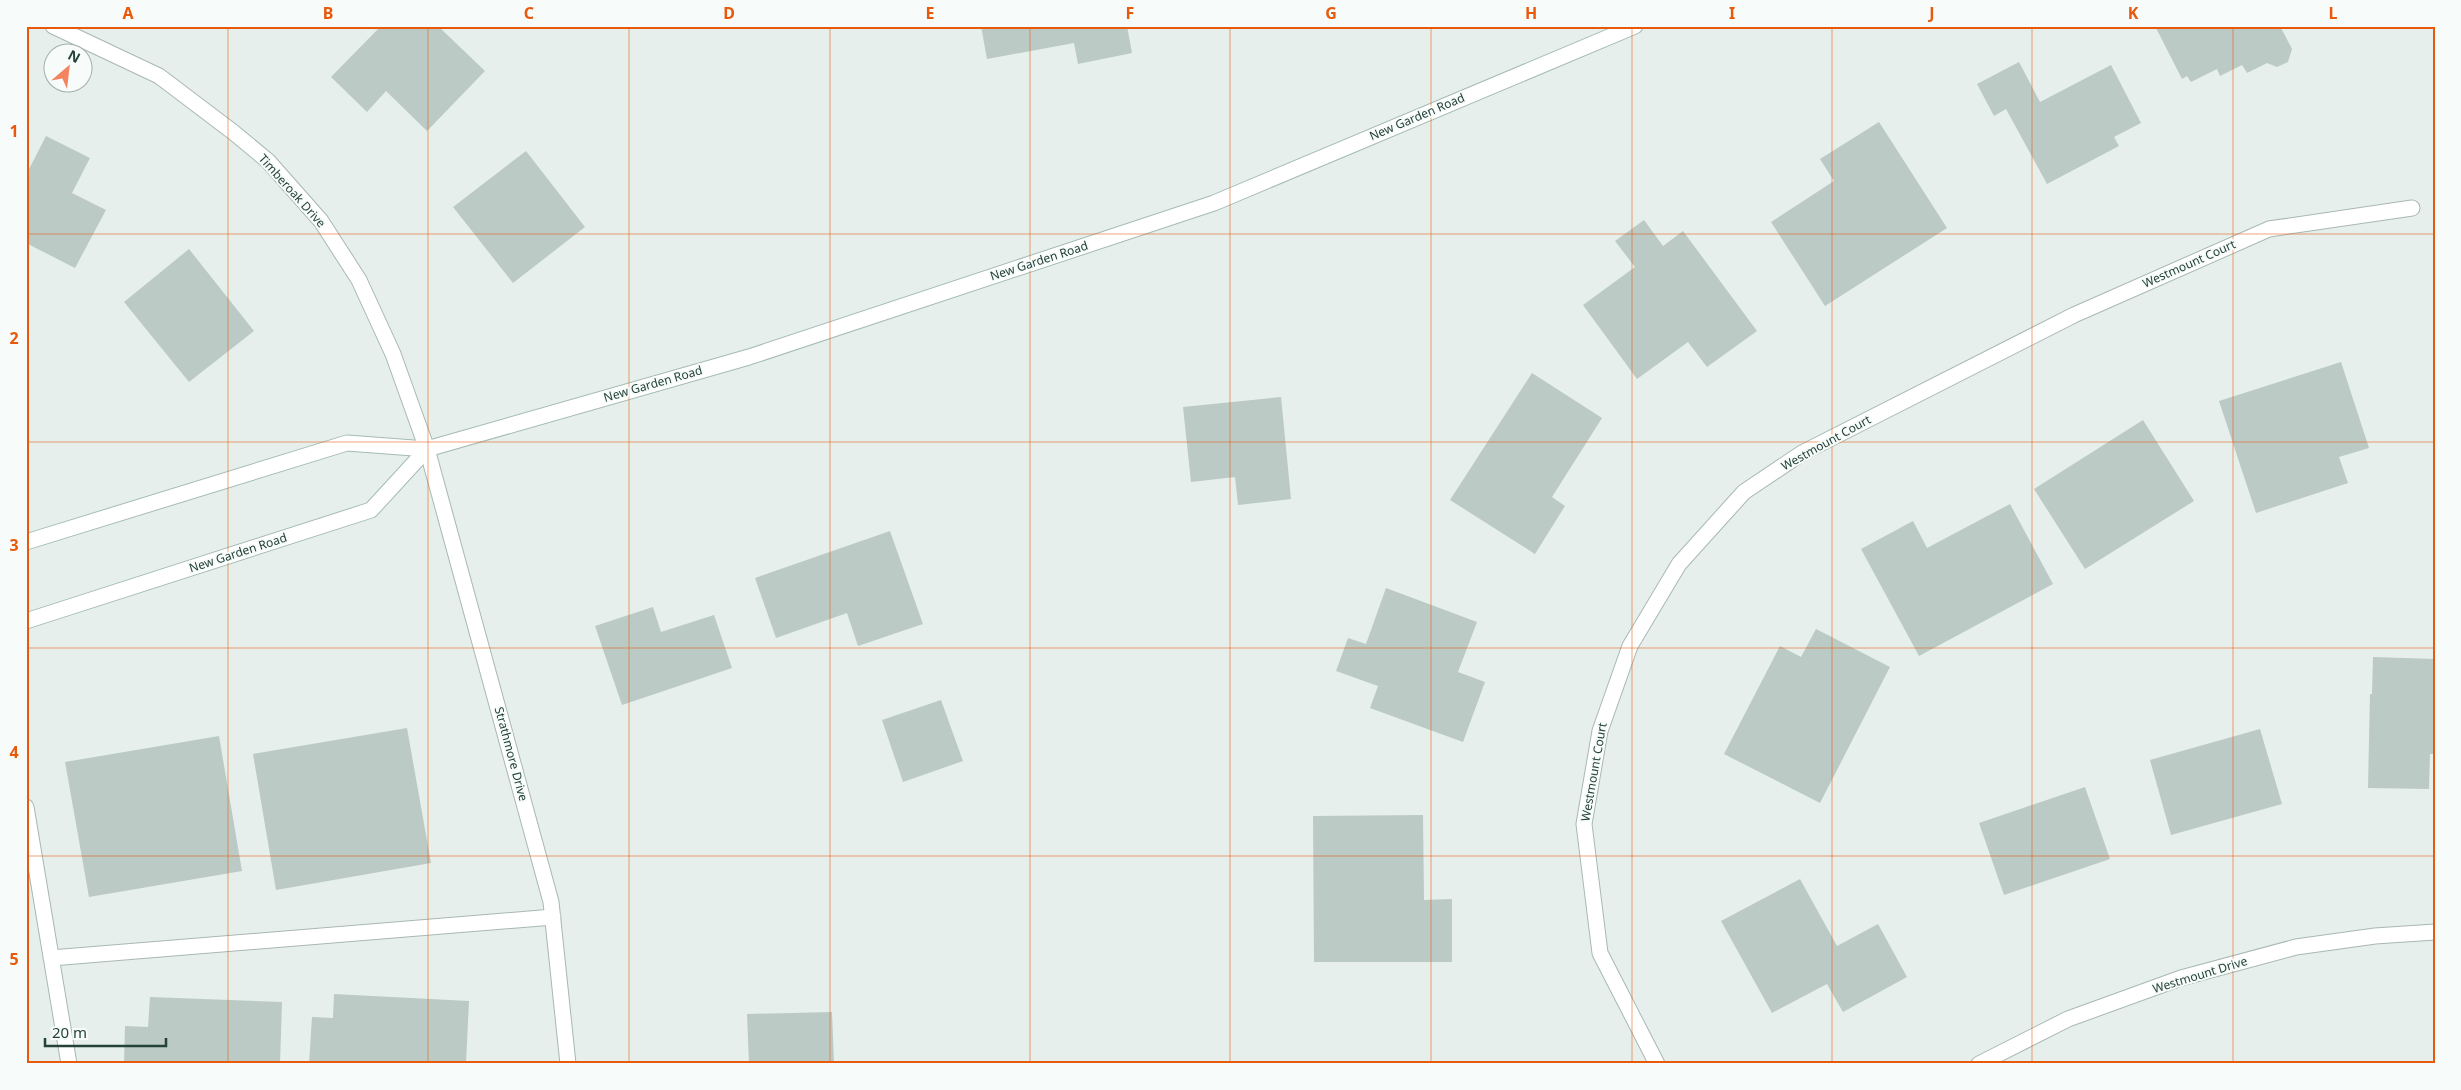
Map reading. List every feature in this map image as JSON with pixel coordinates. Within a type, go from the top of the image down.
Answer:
[{"type":"street","name":"Timberoak Drive","points":[[53,26],[159,76],[261,155],[299,196],[321,221],[359,280],[393,354],[427,449]]},
{"type":"street","name":"New Garden Road","points":[[26,542],[348,443],[427,449],[749,357],[1214,203],[1634,26]]},
{"type":"street","name":"Westmount Court","points":[[1656,1064],[1600,953],[1584,824],[1600,731],[1630,646],[1679,564],[1744,492],[1802,453],[2074,315],[2269,229],[2412,208]]},
{"type":"street","name":"New Garden Road","points":[[26,621],[371,510],[427,449]]},
{"type":"street","name":"Strathmore Drive","points":[[427,449],[551,902],[568,1064]]},
{"type":"street","points":[[26,807],[69,1064]]},
{"type":"street","points":[[51,958],[553,917]]},
{"type":"street","name":"Westmount Drive","points":[[1979,1064],[2068,1019],[2181,978],[2296,947],[2374,936],[2435,932]]},
{"type":"building","points":[[381,26],[438,26],[485,71],[427,131],[386,91],[367,112],[331,77]]},
{"type":"building","points":[[981,26],[1127,26],[1132,53],[1078,64],[1074,43],[987,59]]},
{"type":"building","points":[[2155,26],[2284,26],[2281,28],[2292,49],[2288,62],[2277,67],[2267,63],[2247,73],[2242,65],[2220,76],[2217,69],[2191,82],[2187,76],[2182,79]]},
{"type":"building","points":[[2019,62],[2040,102],[2111,65],[2141,123],[2114,137],[2119,146],[2047,184],[2006,109],[1994,116],[1977,84]]},
{"type":"building","points":[[1879,122],[1947,228],[1825,306],[1771,222],[1834,181],[1820,159]]},
{"type":"building","points":[[46,136],[90,158],[72,193],[106,210],[75,268],[26,243],[26,175]]},
{"type":"building","points":[[526,151],[585,227],[513,283],[453,207]]},
{"type":"building","points":[[1644,220],[1663,246],[1683,231],[1757,331],[1707,367],[1688,342],[1637,379],[1583,305],[1635,267],[1615,241]]},
{"type":"building","points":[[189,249],[254,331],[189,382],[124,302]]},
{"type":"building","points":[[2341,362],[2369,448],[2339,457],[2348,483],[2256,513],[2219,401]]},
{"type":"building","points":[[1532,373],[1602,418],[1552,497],[1565,506],[1535,554],[1450,500]]},
{"type":"building","points":[[1281,397],[1291,499],[1238,505],[1235,477],[1191,482],[1183,407]]},
{"type":"building","points":[[2143,420],[2194,501],[2085,569],[2034,489]]},
{"type":"building","points":[[2010,504],[2053,584],[1919,656],[1861,549],[1913,521],[1927,548]]},
{"type":"building","points":[[890,531],[923,624],[858,646],[847,613],[776,638],[755,578]]},
{"type":"building","points":[[1386,588],[1477,622],[1458,672],[1485,682],[1463,742],[1370,708],[1378,686],[1336,671],[1348,638],[1366,644]]},
{"type":"building","points":[[653,607],[661,632],[714,615],[732,668],[622,705],[595,626]]},
{"type":"building","points":[[1816,629],[1890,667],[1820,803],[1724,754],[1780,646],[1801,657]]},
{"type":"building","points":[[2373,657],[2435,659],[2435,754],[2430,754],[2429,789],[2368,788],[2370,694],[2372,694]]},
{"type":"building","points":[[941,700],[963,761],[903,782],[882,720]]},
{"type":"building","points":[[407,728],[431,863],[276,890],[253,754]]},
{"type":"building","points":[[2260,729],[2282,804],[2171,835],[2150,760]]},
{"type":"building","points":[[219,736],[242,871],[89,897],[65,762]]},
{"type":"building","points":[[2085,787],[2110,859],[2004,895],[1979,823]]},
{"type":"building","points":[[1423,815],[1424,900],[1452,899],[1452,962],[1314,962],[1313,816]]},
{"type":"building","points":[[1800,879],[1837,946],[1878,924],[1907,977],[1843,1012],[1827,984],[1772,1013],[1721,921]]},
{"type":"building","points":[[334,994],[469,1001],[466,1064],[309,1064],[312,1017],[333,1018]]},
{"type":"building","points":[[150,997],[282,1002],[280,1064],[124,1064],[125,1026],[148,1027]]},
{"type":"building","points":[[832,1012],[834,1064],[749,1064],[747,1014]]}]
